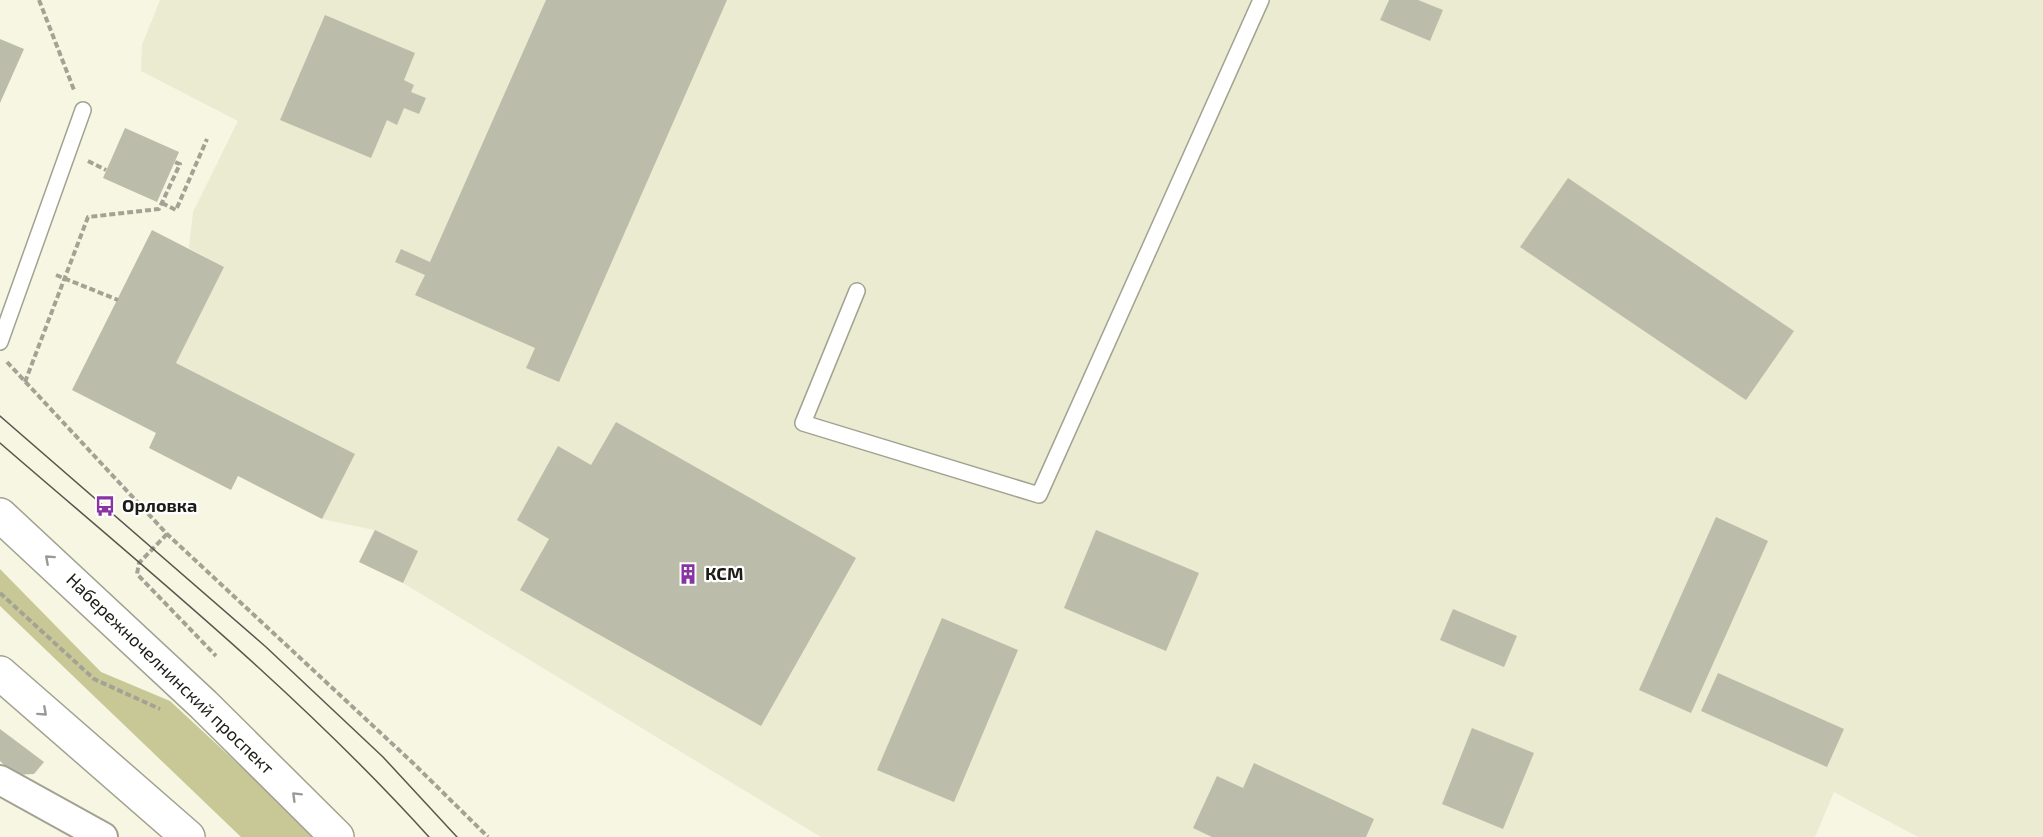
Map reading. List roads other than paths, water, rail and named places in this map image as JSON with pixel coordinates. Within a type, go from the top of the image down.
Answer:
[{"type":"main road","name":"Набережночелнинский проспект","points":[[0,515],[204,705],[337,837]]},
{"type":"main road","points":[[0,673],[188,837]]},
{"type":"street","points":[[0,780],[103,837]]},
{"type":"lane","points":[[857,291],[803,423],[1039,495],[1261,0]]},
{"type":"lane","points":[[0,342],[83,110]]},
{"type":"tram line","points":[[0,416],[266,647],[383,757],[457,837]]},
{"type":"tram line","points":[[0,443],[275,683],[328,733],[429,837]]},
{"type":"place","name":"Орловка","points":[[105,506]]},
{"type":"place","name":"КСМ","points":[[688,574]]}]
